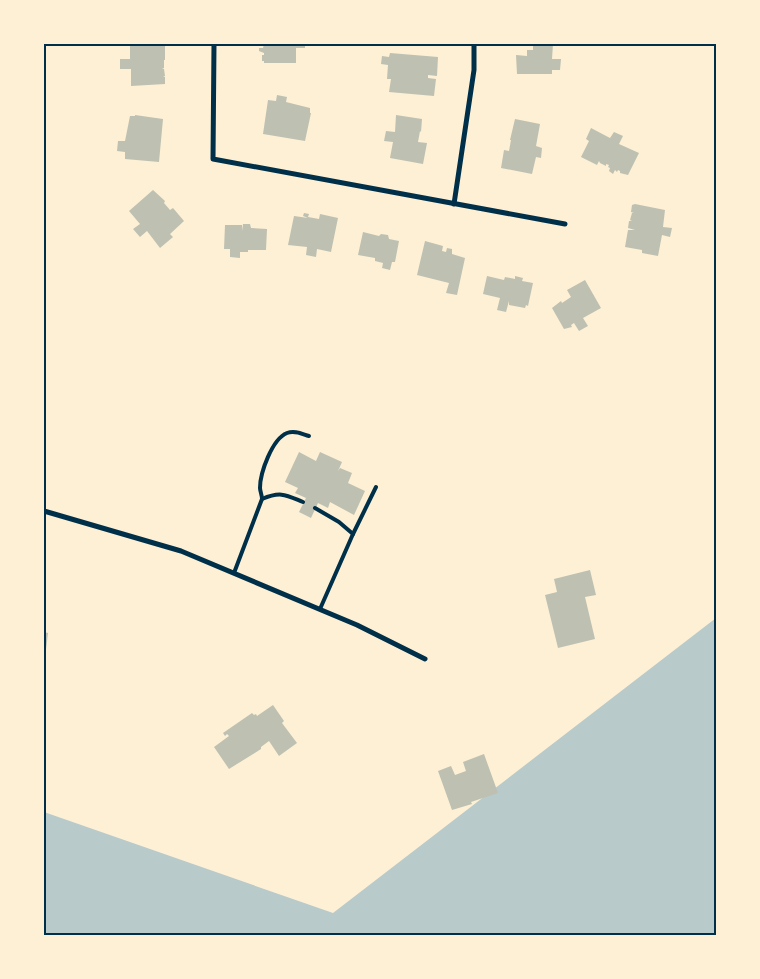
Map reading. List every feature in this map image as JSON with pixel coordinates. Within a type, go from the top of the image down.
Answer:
[{"type":"street","points":[[214,44],[212,158],[565,224]]},
{"type":"street","points":[[454,204],[474,70],[474,44]]},
{"type":"street","points":[[44,511],[181,551],[357,625],[425,659]]},
{"type":"lane","points":[[234,573],[262,499],[261,477],[277,440],[286,433],[297,432],[309,436]]},
{"type":"lane","points":[[320,609],[376,487]]},
{"type":"lane","points":[[262,499],[281,493],[303,502]]},
{"type":"lane","points":[[315,508],[339,522],[353,534]]},
{"type":"shaded area","points":[[716,618],[716,935],[44,935],[44,812],[333,913]]},
{"type":"building","points":[[130,44],[165,44],[165,60],[164,68],[162,69],[164,69],[165,84],[131,86],[131,69],[120,69],[120,59],[130,59]]},
{"type":"building","points":[[264,44],[305,44],[305,48],[296,48],[296,63],[264,63],[262,55],[264,53],[259,51],[259,48],[263,48]]},
{"type":"building","points":[[533,44],[553,44],[552,59],[561,59],[560,70],[552,70],[552,74],[517,74],[516,55],[527,56],[527,50],[533,50]]},
{"type":"building","points":[[390,53],[438,57],[437,76],[428,75],[428,78],[436,79],[434,96],[389,92],[391,79],[387,79],[388,65],[381,64],[382,56],[389,57]]},
{"type":"building","points":[[277,95],[287,97],[286,102],[310,108],[311,113],[305,141],[263,134],[268,100],[276,101]]},
{"type":"building","points":[[396,115],[422,119],[418,142],[427,143],[423,164],[390,158],[393,142],[384,141],[386,131],[395,132]]},
{"type":"building","points":[[130,116],[163,119],[159,162],[125,159],[125,152],[117,151],[118,141],[125,141]]},
{"type":"building","points":[[515,119],[540,124],[536,146],[542,148],[541,158],[536,157],[532,174],[501,168],[504,150],[509,151]]},
{"type":"building","points":[[591,128],[610,138],[614,132],[623,136],[619,144],[639,153],[628,175],[620,173],[618,170],[617,172],[615,170],[613,174],[609,171],[609,165],[606,164],[606,166],[599,161],[597,165],[581,157],[589,141],[586,139]]},
{"type":"building","points":[[153,190],[165,201],[164,203],[170,210],[173,208],[184,221],[170,234],[173,237],[160,248],[147,231],[140,237],[133,229],[140,224],[129,211]]},
{"type":"building","points":[[632,205],[665,210],[663,227],[672,228],[670,237],[662,235],[658,256],[642,253],[642,250],[625,247],[628,230],[635,230],[628,228],[629,221],[632,221],[630,220],[632,213],[634,213],[631,212]]},
{"type":"building","points":[[304,213],[309,214],[308,217],[319,219],[320,214],[338,218],[331,252],[317,249],[316,257],[306,255],[307,247],[288,245],[294,216],[308,218],[303,216]]},
{"type":"building","points":[[243,224],[250,224],[251,228],[267,229],[266,250],[248,250],[248,252],[240,252],[240,258],[230,257],[230,249],[224,249],[225,225],[242,225],[242,231]]},
{"type":"building","points":[[363,232],[379,236],[381,234],[388,235],[389,239],[399,241],[395,262],[392,262],[390,270],[382,268],[383,263],[375,261],[375,258],[358,255]]},
{"type":"building","points":[[425,241],[443,246],[442,251],[446,252],[447,248],[452,249],[452,254],[465,258],[457,295],[446,293],[449,283],[417,275]]},
{"type":"building","points":[[487,276],[504,280],[505,277],[515,279],[515,276],[523,278],[522,281],[533,283],[528,306],[526,305],[525,308],[509,305],[509,301],[506,312],[497,310],[500,298],[483,294]]},
{"type":"building","points":[[585,280],[601,308],[583,318],[588,326],[579,331],[574,323],[571,325],[572,327],[564,329],[552,308],[561,301],[562,303],[571,297],[567,290]]},
{"type":"building","points":[[299,452],[316,461],[320,452],[342,462],[338,471],[340,468],[352,473],[348,483],[365,491],[354,515],[330,502],[328,508],[318,503],[311,518],[299,512],[306,498],[295,493],[298,488],[285,482]]},
{"type":"building","points":[[590,570],[596,595],[585,597],[595,639],[558,648],[545,595],[557,592],[554,579]]},
{"type":"building","points":[[44,632],[48,633],[45,658],[44,658]]},
{"type":"building","points":[[273,705],[284,721],[282,723],[297,743],[279,756],[269,741],[261,749],[229,769],[214,747],[229,736],[227,734],[225,736],[223,733],[252,713],[257,716]]},
{"type":"building","points":[[484,754],[498,793],[452,810],[438,771],[451,766],[455,775],[466,771],[463,762]]}]
